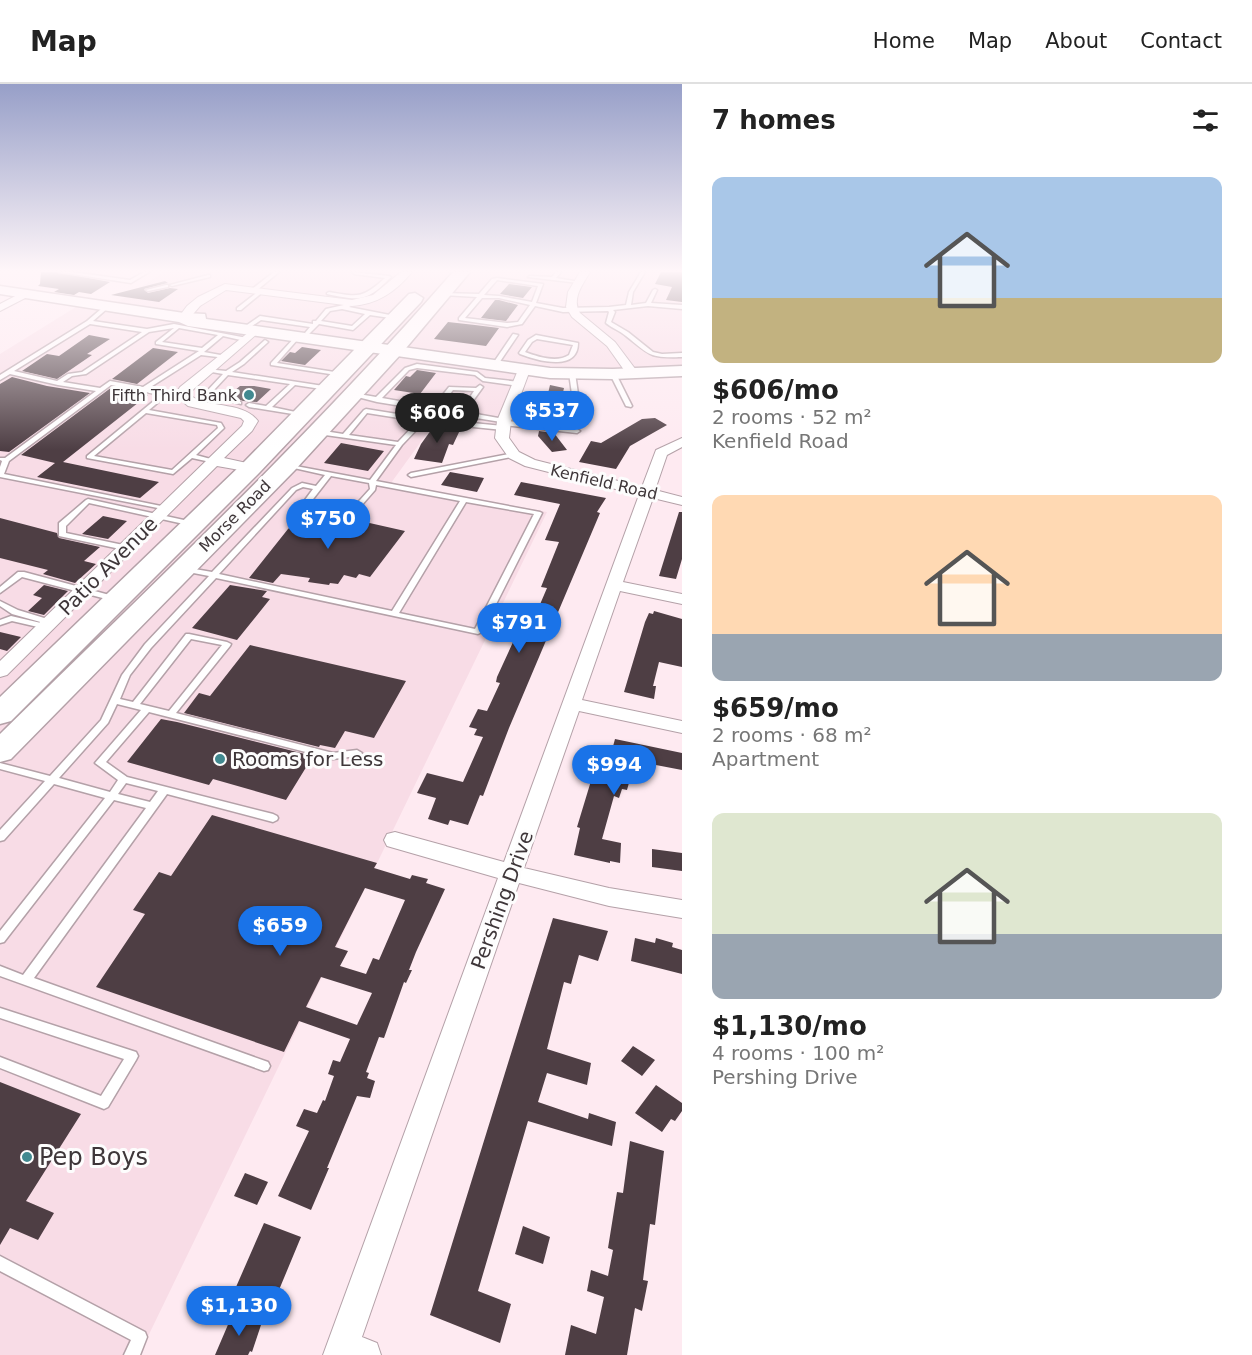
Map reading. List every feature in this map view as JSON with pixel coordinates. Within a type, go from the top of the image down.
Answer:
[{"type":"main road","points":[[313,331],[369,346],[524,370],[572,374],[682,371]]},
{"type":"main road","name":"Morse Road","points":[[0,714],[251,468],[383,331]]},
{"type":"main road","name":"Morse Road","points":[[0,752],[287,465],[411,331]]},
{"type":"main road","points":[[221,530],[223,516],[256,475],[257,471],[251,468]]},
{"type":"street","points":[[182,393],[255,331]]},
{"type":"street","points":[[597,331],[612,344],[633,374]]},
{"type":"street","points":[[514,455],[502,438],[504,424],[524,370]]},
{"type":"street","name":"Patio Avenue","points":[[0,671],[7,657],[49,625],[248,428],[251,421],[246,414],[184,400],[182,393]]},
{"type":"street","name":"Pershing Drive","points":[[349,1352],[614,585],[662,453],[675,445]]},
{"type":"street","name":"Kenfield Road","points":[[514,455],[550,470],[682,501]]},
{"type":"street","points":[[215,460],[251,468]]},
{"type":"street","points":[[614,585],[682,599]]},
{"type":"street","points":[[572,704],[682,727]]},
{"type":"street","points":[[395,840],[556,885],[641,904],[682,909]]},
{"type":"lane","points":[[0,378],[73,331]]},
{"type":"lane","points":[[58,383],[70,375],[84,373],[147,331]]},
{"type":"lane","points":[[171,331],[158,343],[224,357]]},
{"type":"lane","points":[[210,331],[222,334],[252,331]]},
{"type":"lane","points":[[239,403],[212,396],[210,391],[227,373],[242,363],[255,331]]},
{"type":"lane","points":[[307,331],[273,364],[335,382]]},
{"type":"lane","points":[[623,331],[647,354],[660,357],[682,356]]},
{"type":"lane","points":[[144,389],[202,351],[222,334]]},
{"type":"lane","points":[[495,365],[515,335]]},
{"type":"lane","points":[[483,379],[524,370],[564,361],[571,357],[576,344],[536,337],[530,341],[522,353],[524,370]]},
{"type":"lane","points":[[377,400],[407,369],[417,366],[477,374],[483,379]]},
{"type":"lane","points":[[208,370],[294,383],[335,382]]},
{"type":"lane","points":[[9,372],[101,390]]},
{"type":"lane","points":[[572,374],[577,408]]},
{"type":"lane","points":[[613,374],[629,406]]},
{"type":"lane","points":[[462,414],[479,390],[483,379]]},
{"type":"lane","points":[[182,393],[165,394],[110,383],[3,459],[0,475],[163,512],[193,524]]},
{"type":"lane","points":[[269,407],[294,383]]},
{"type":"lane","points":[[434,410],[451,388],[479,390]]},
{"type":"lane","points":[[145,411],[219,424],[221,428],[173,472],[89,457],[165,394]]},
{"type":"lane","points":[[353,395],[462,414],[504,424]]},
{"type":"lane","points":[[249,405],[303,415]]},
{"type":"lane","points":[[344,436],[366,411],[422,420],[504,424],[577,431]]},
{"type":"lane","points":[[330,473],[305,504],[352,513],[373,489],[372,482],[400,444],[422,420]]},
{"type":"lane","points":[[318,432],[400,444]]},
{"type":"lane","points":[[411,475],[514,455]]},
{"type":"lane","points":[[191,456],[215,460]]},
{"type":"lane","points":[[183,568],[478,632],[538,513],[287,465]]},
{"type":"lane","points":[[0,837],[105,721],[126,675],[148,646],[294,489],[302,485],[318,488]]},
{"type":"lane","points":[[394,614],[465,500]]},
{"type":"lane","points":[[125,548],[63,534],[62,525],[88,501],[163,512]]},
{"type":"lane","points":[[0,591],[21,574],[116,600]]},
{"type":"lane","points":[[0,603],[15,612],[49,625]]},
{"type":"lane","points":[[0,623],[11,618],[49,625]]},
{"type":"lane","points":[[135,705],[189,636],[227,644],[171,714]]},
{"type":"lane","points":[[114,700],[333,756],[357,753]]},
{"type":"lane","points":[[147,708],[100,763],[124,779],[273,818]]},
{"type":"lane","points":[[0,766],[153,806]]},
{"type":"lane","points":[[0,939],[124,779]]},
{"type":"lane","points":[[26,980],[165,789]]},
{"type":"lane","points":[[0,971],[264,1066]]},
{"type":"lane","points":[[0,1013],[132,1056],[104,1103],[0,1062]]},
{"type":"lane","points":[[0,1263],[140,1337],[132,1355]]},
{"type":"shaded area","points":[[37,331],[682,331],[682,370],[521,370],[500,425],[441,414],[391,483],[547,512],[139,1355],[0,1355],[0,354]]},
{"type":"building","points":[[440,331],[497,331],[486,346],[434,339]]},
{"type":"building","points":[[89,335],[110,339],[87,354],[92,355],[57,379],[22,371],[47,354],[59,356]]},
{"type":"building","points":[[302,347],[321,350],[305,365],[281,361],[290,352],[295,353]]},
{"type":"building","points":[[153,348],[178,352],[137,384],[112,379]]},
{"type":"building","points":[[417,370],[436,373],[420,394],[394,390],[406,376],[410,377]]},
{"type":"building","points":[[12,377],[90,393],[9,452],[0,451],[0,384]]},
{"type":"building","points":[[550,385],[564,388],[556,424],[541,423]]},
{"type":"building","name":"Fifth Third Bank","points":[[240,386],[271,389],[257,402],[243,401],[228,396]]},
{"type":"building","points":[[112,387],[148,395],[63,462],[159,482],[140,498],[37,477],[55,463],[21,455]]},
{"type":"building","points":[[655,418],[667,425],[630,446],[616,469],[579,462],[591,441],[601,443],[642,419]]},
{"type":"building","points":[[434,426],[460,430],[453,445],[449,444],[442,463],[414,459],[421,444]]},
{"type":"building","points":[[539,431],[554,433],[567,450],[552,452],[538,436]]},
{"type":"building","points":[[341,443],[384,451],[368,471],[324,463]]},
{"type":"building","points":[[450,472],[484,478],[477,492],[441,485]]},
{"type":"building","points":[[521,482],[606,498],[597,512],[600,513],[509,728],[483,796],[480,795],[468,825],[450,820],[448,825],[428,819],[436,798],[417,793],[427,773],[463,782],[483,737],[474,735],[477,729],[469,727],[478,709],[487,711],[500,683],[496,682],[497,677],[526,614],[535,616],[547,588],[541,587],[559,542],[545,540],[560,504],[514,495]]},
{"type":"building","points":[[306,512],[341,519],[343,517],[405,531],[370,577],[359,574],[356,578],[344,575],[338,584],[330,583],[329,585],[308,582],[310,578],[281,574],[273,583],[249,578],[288,529]]},
{"type":"building","points":[[679,512],[682,512],[682,559],[676,579],[659,576]]},
{"type":"building","points":[[103,516],[127,521],[108,539],[82,534]]},
{"type":"building","points":[[0,518],[57,533],[59,538],[100,547],[84,561],[96,564],[75,583],[43,574],[48,570],[0,558]]},
{"type":"building","points":[[44,585],[68,591],[44,615],[28,611],[42,598],[33,595]]},
{"type":"building","points":[[230,585],[267,591],[262,597],[270,599],[237,640],[192,628]]},
{"type":"building","points":[[654,611],[682,619],[682,667],[659,662],[653,686],[656,686],[654,699],[624,692],[645,622],[649,613],[653,614]]},
{"type":"building","points":[[0,632],[21,637],[7,651],[0,649]]},
{"type":"building","points":[[250,645],[406,681],[374,738],[345,731],[335,748],[320,745],[319,747],[184,713],[199,693],[210,696]]},
{"type":"building","name":"Rooms for Less","points":[[161,719],[313,756],[286,800],[213,779],[209,785],[127,762]]},
{"type":"building","points":[[615,739],[682,753],[682,770],[635,761],[627,790],[622,789],[619,798],[614,796],[602,839],[621,843],[620,863],[610,861],[610,863],[574,855],[580,828],[577,827],[594,771],[598,762],[608,765]]},
{"type":"building","points":[[212,815],[377,863],[374,868],[410,879],[412,875],[428,879],[426,883],[445,889],[416,952],[409,970],[412,970],[406,983],[404,982],[384,1038],[379,1037],[366,1072],[369,1073],[367,1078],[375,1081],[370,1098],[357,1096],[311,1210],[278,1196],[309,1131],[296,1126],[304,1109],[317,1113],[323,1100],[325,1101],[334,1076],[328,1074],[333,1060],[340,1062],[350,1039],[299,1021],[284,1052],[96,987],[145,914],[133,910],[159,872],[171,876]],"holes":[[[365,888],[405,900],[379,960],[373,958],[366,974],[340,966],[348,951],[335,947]],[[321,977],[372,993],[357,1025],[306,1007]]]},
{"type":"building","points":[[652,849],[682,853],[682,871],[652,867]]},
{"type":"building","points":[[553,918],[608,931],[598,961],[579,955],[571,984],[564,982],[547,1049],[591,1063],[587,1085],[547,1073],[538,1102],[588,1119],[589,1113],[616,1122],[612,1146],[528,1121],[478,1291],[511,1304],[500,1343],[430,1315]]},
{"type":"building","points":[[635,938],[655,943],[656,938],[673,943],[672,947],[682,950],[682,974],[631,961]]},
{"type":"building","points":[[633,1046],[655,1060],[642,1076],[621,1061]]},
{"type":"building","name":"Pep Boys","points":[[0,1082],[81,1114],[26,1201],[54,1213],[38,1240],[10,1228],[0,1245]]},
{"type":"building","points":[[656,1085],[682,1103],[682,1111],[675,1121],[671,1119],[662,1132],[635,1113]]},
{"type":"building","points":[[630,1141],[664,1151],[655,1225],[650,1224],[643,1280],[648,1281],[642,1311],[635,1308],[627,1355],[565,1355],[571,1325],[596,1334],[604,1297],[587,1291],[591,1270],[608,1276],[613,1250],[608,1248],[617,1192],[623,1193]]},
{"type":"building","points":[[245,1173],[268,1182],[257,1205],[234,1196]]},
{"type":"building","points":[[264,1223],[301,1237],[274,1302],[236,1287]]},
{"type":"building","points":[[523,1226],[550,1237],[543,1264],[515,1254]]},
{"type":"building","points":[[233,1313],[261,1325],[252,1352],[250,1351],[248,1355],[215,1355]]},
{"type":"place","name":"Fifth Third Bank","points":[[249,395]]},
{"type":"place","name":"Rooms for Less","points":[[220,759]]},
{"type":"place","name":"Pep Boys","points":[[27,1157]]}]
